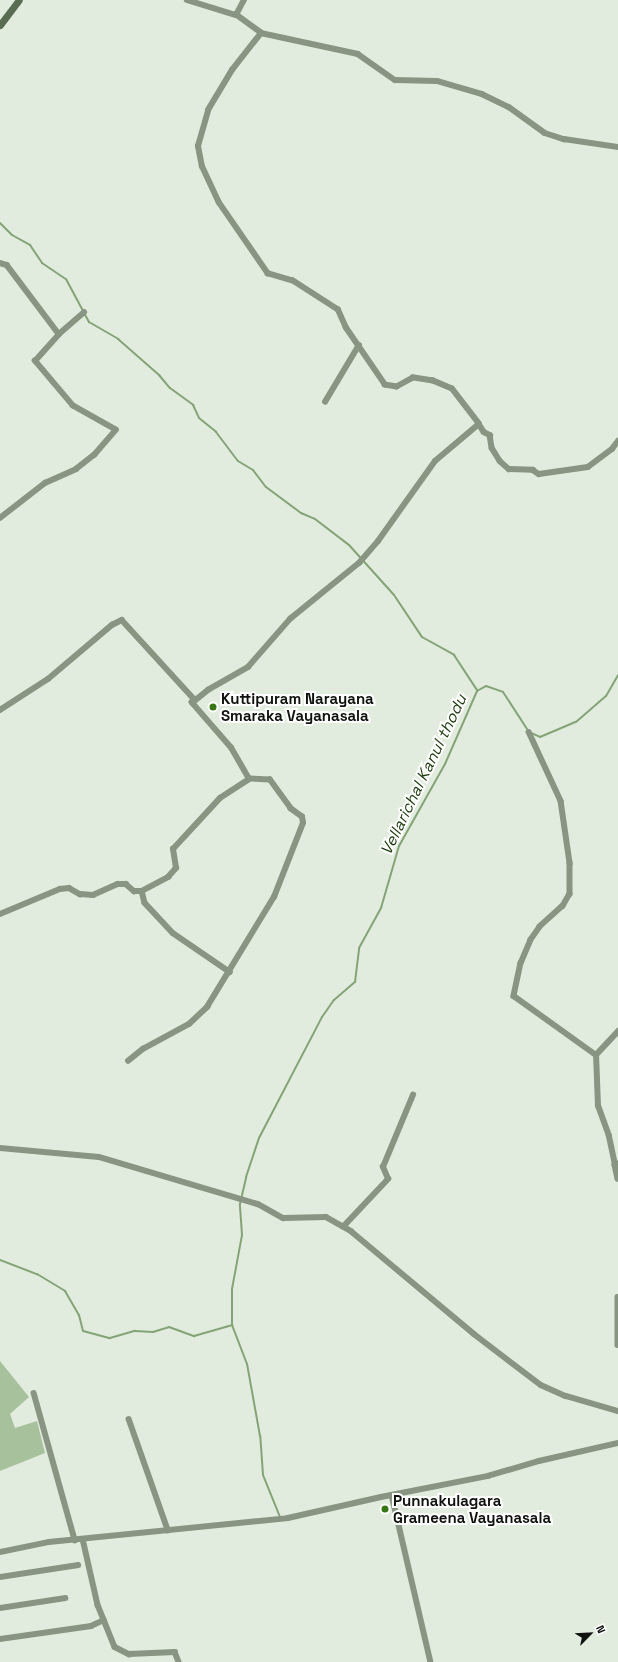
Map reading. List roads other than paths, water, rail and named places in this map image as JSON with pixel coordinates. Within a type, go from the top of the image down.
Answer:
[{"type":"main road","points":[[0,25],[19,0]]},
{"type":"street","points":[[187,0],[236,15],[261,34],[358,54],[395,80],[437,81],[482,94],[508,107],[545,133],[564,139],[618,148]]},
{"type":"street","points":[[236,15],[244,0]]},
{"type":"street","points":[[261,34],[232,70],[208,110],[198,146],[202,167],[231,223],[268,274],[293,281],[338,310],[346,328],[385,385],[397,387],[413,378],[433,381],[452,389],[484,432],[490,434],[492,448],[500,461],[509,469],[533,470],[539,474],[588,467],[612,449],[618,441]]},
{"type":"street","points":[[0,263],[7,265],[59,334]]},
{"type":"street","points":[[0,518],[45,483],[76,470],[94,455],[116,430],[74,406],[35,361],[59,334],[84,312]]},
{"type":"street","points":[[325,402],[359,345]]},
{"type":"street","points":[[249,779],[231,748],[192,703],[248,667],[290,619],[359,563],[385,532],[435,461],[479,424]]},
{"type":"street","points":[[0,710],[48,679],[112,625],[122,620],[195,700]]},
{"type":"street","points":[[529,732],[561,801],[570,863],[570,894],[564,906],[540,927],[531,940],[521,963],[514,996],[596,1055]]},
{"type":"street","points":[[0,914],[60,889],[69,888],[80,894],[93,894],[118,884],[126,884],[134,891],[142,891],[168,876],[176,868],[173,849],[220,798],[249,779],[270,780],[291,808],[302,817],[303,823],[274,897],[230,972],[207,1007],[189,1024],[143,1049],[128,1061]]},
{"type":"street","points":[[142,891],[145,903],[173,933],[230,972]]},
{"type":"street","points":[[618,1031],[596,1055],[598,1106],[617,1164],[618,1179]]},
{"type":"street","points":[[343,1227],[388,1179],[383,1167],[413,1095]]},
{"type":"street","points":[[0,1148],[99,1157],[248,1201],[283,1218],[326,1217],[343,1227],[474,1334],[541,1385],[566,1396],[618,1411]]},
{"type":"street","points":[[618,1297],[618,1345]]},
{"type":"street","points":[[34,1393],[75,1540]]},
{"type":"street","points":[[128,1419],[168,1530]]},
{"type":"street","points":[[0,1552],[49,1542],[288,1518],[488,1476],[539,1461],[618,1443]]},
{"type":"street","points":[[392,1495],[431,1662]]},
{"type":"street","points":[[82,1539],[98,1605],[115,1646],[128,1654],[175,1652],[179,1662]]},
{"type":"street","points":[[0,1577],[78,1565]]},
{"type":"street","points":[[0,1608],[65,1598]]},
{"type":"street","points":[[0,1639],[91,1626],[104,1620]]},
{"type":"waterway","points":[[0,223],[12,235],[30,245],[42,263],[66,279],[89,322],[118,339],[159,375],[170,388],[193,405],[199,418],[216,432],[238,461],[253,470],[266,487],[301,513],[315,519],[349,545],[394,595],[422,637],[454,655],[477,690]]},
{"type":"waterway","name":"Vellarichal Kanul thodu","points":[[280,1517],[263,1475],[260,1436],[247,1364],[232,1325],[232,1289],[242,1235],[240,1204],[246,1177],[259,1138],[322,1017],[334,1000],[355,982],[359,948],[381,908],[399,846],[445,764],[477,691],[486,686],[503,692],[529,732],[540,737],[576,722],[606,696],[618,675]]},
{"type":"waterway","points":[[0,1260],[37,1274],[65,1291],[79,1315],[83,1331],[110,1338],[135,1331],[153,1332],[169,1327],[194,1336],[232,1325]]},
{"type":"place","name":"Kuttipuram Narayana Smaraka Vayanasala","points":[[213,707]]},
{"type":"place","name":"Punnakulagara Grameena Vayanasala","points":[[385,1509]]}]
